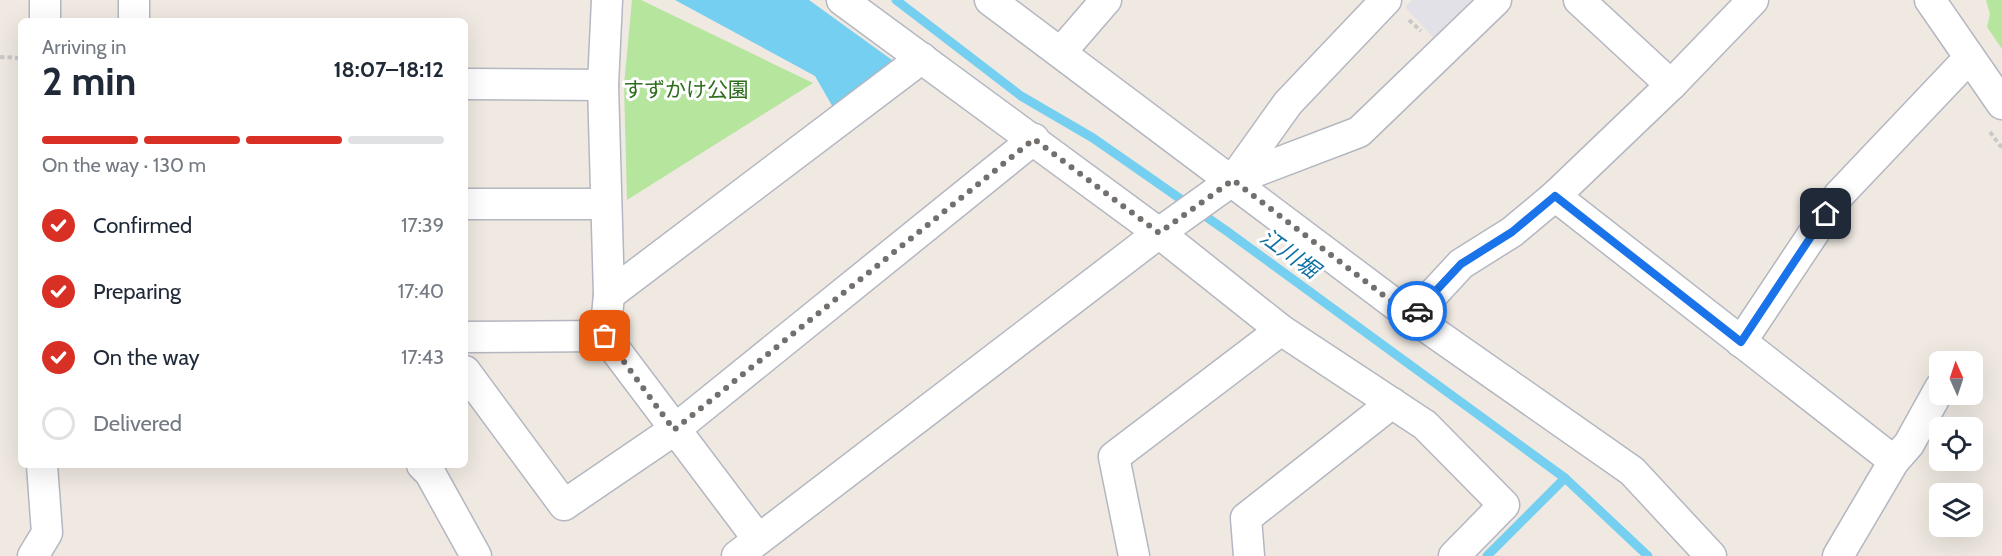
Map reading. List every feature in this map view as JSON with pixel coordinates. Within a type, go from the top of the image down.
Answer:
[{"type":"street","points":[[45,0],[45,18]]},
{"type":"street","points":[[134,0],[134,18]]},
{"type":"street","points":[[607,0],[603,85],[609,295],[605,336],[674,430],[747,547],[1159,233],[1233,180],[1359,132],[1496,0]]},
{"type":"street","points":[[842,0],[1034,139],[1159,233],[1281,330],[1425,425],[1504,505],[1454,556]]},
{"type":"street","points":[[990,0],[1233,180],[1412,317],[1632,471],[1711,556]]},
{"type":"street","points":[[1061,52],[1106,0]]},
{"type":"street","points":[[1579,0],[1671,85]]},
{"type":"street","points":[[1412,317],[1461,264],[1512,232],[1555,196],[1671,85],[1754,0]]},
{"type":"street","points":[[1930,0],[2002,104]]},
{"type":"street","points":[[1233,180],[1288,103],[1395,8]]},
{"type":"street","points":[[609,295],[922,58]]},
{"type":"street","points":[[1741,342],[1839,195],[1969,58]]},
{"type":"street","points":[[468,84],[603,85]]},
{"type":"street","points":[[468,375],[564,505],[674,430],[1034,139]]},
{"type":"street","points":[[1555,196],[1894,461]]},
{"type":"street","points":[[468,204],[606,204]]},
{"type":"street","points":[[1134,556],[1114,457],[1281,330]]},
{"type":"street","points":[[468,337],[605,336]]},
{"type":"street","points":[[1249,556],[1246,518],[1392,403]]},
{"type":"street","points":[[1838,556],[1894,461],[1909,444],[1931,405]]},
{"type":"street","points":[[33,556],[47,533],[42,468]]},
{"type":"street","points":[[425,468],[430,473],[476,556]]},
{"type":"path","points":[[1395,8],[1442,52]]},
{"type":"path","points":[[0,57],[18,58]]},
{"type":"shaded area","points":[[1412,0],[1474,0],[1435,39],[1405,7]]},
{"type":"green space","name":"すずかけ公園","points":[[632,0],[641,0],[813,83],[627,200],[624,85]]},
{"type":"green space","points":[[1986,0],[2002,0],[2002,49],[1987,27],[1990,14]]},
{"type":"water","points":[[675,0],[809,0],[892,60],[834,109],[815,76]]},
{"type":"waterway","name":"江川堀","points":[[896,0],[1021,96],[1093,138],[1228,232],[1565,478],[1648,556]]},
{"type":"waterway","points":[[1487,556],[1565,478]]},
{"type":"way so far","points":[[605,336],[674,430],[1034,139],[1159,233],[1233,180],[1412,317],[1417,311]]},
{"type":"route","points":[[1417,311],[1461,264],[1512,232],[1555,196],[1741,342],[1826,214]]}]
